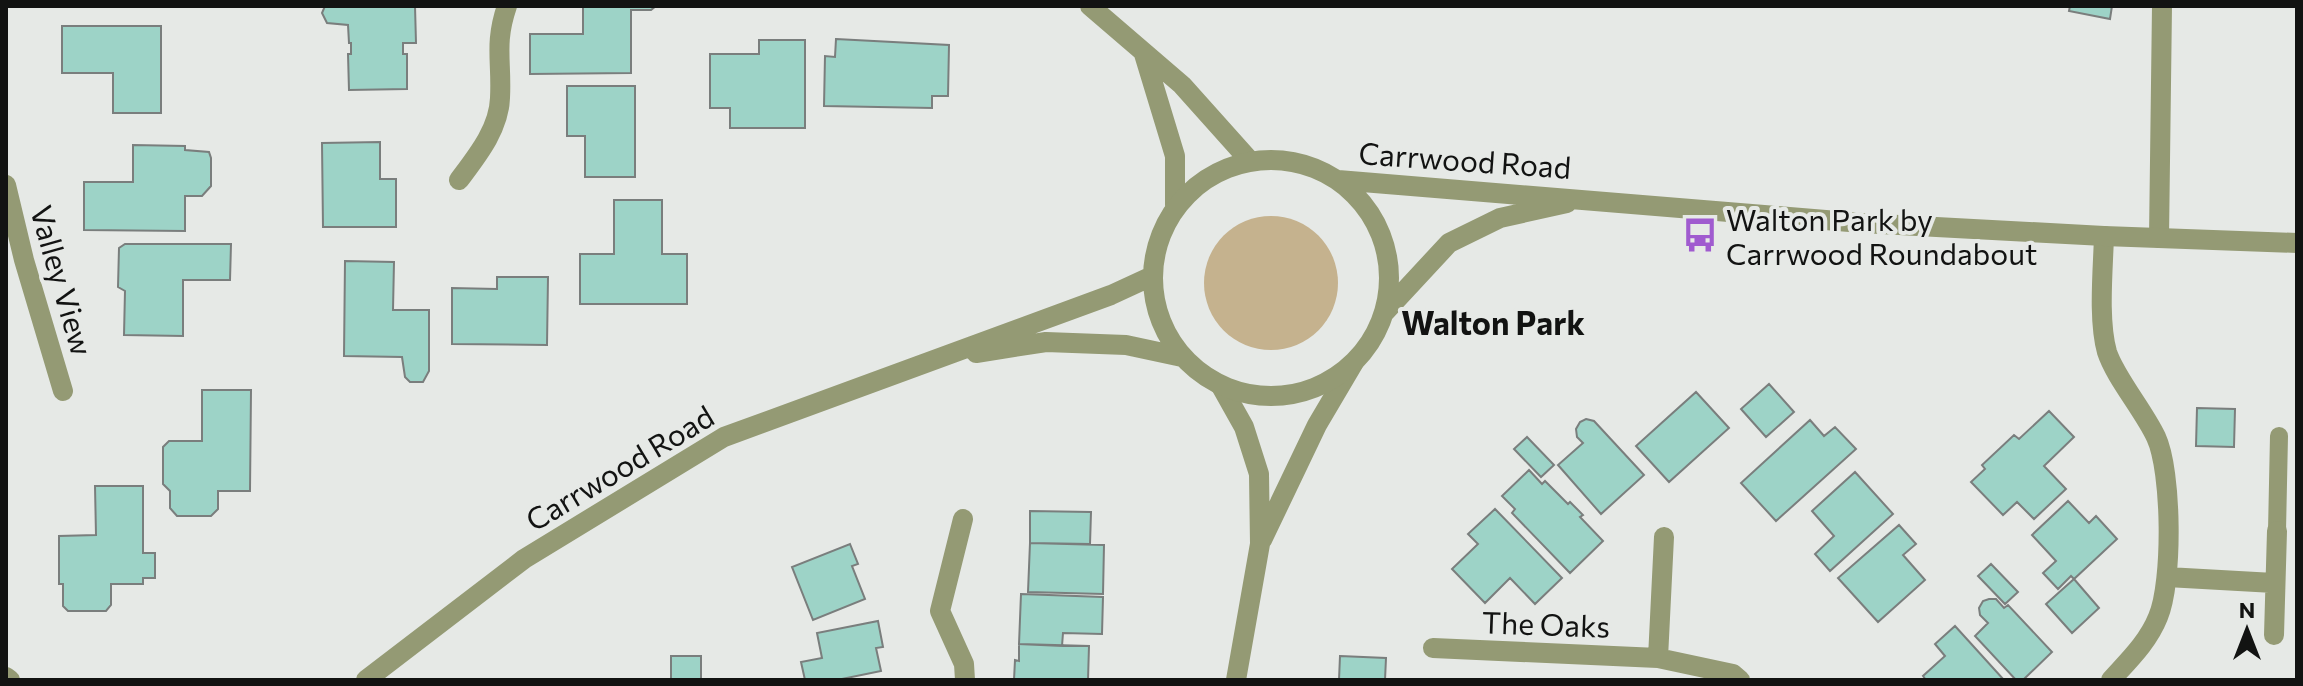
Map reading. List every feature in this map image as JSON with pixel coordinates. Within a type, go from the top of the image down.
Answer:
[{"type":"street","points":[[459,180],[487,142],[501,101],[499,29],[507,6]]},
{"type":"street","points":[[1090,6],[1182,85],[1250,161]]},
{"type":"street","points":[[2159,238],[2162,6]]},
{"type":"street","points":[[1142,51],[1175,156],[1175,205]]},
{"type":"street","points":[[1260,544],[1317,425],[1353,364],[1371,342],[1384,312],[1389,291],[1389,265],[1384,240],[1373,217],[1358,197],[1338,180],[1311,166],[1281,159],[1250,161],[1208,176],[1175,205],[1156,245],[1150,277],[1161,326],[1182,357],[1200,374],[1221,386],[1248,395],[1276,397],[1304,392],[1330,381],[1353,364]]},
{"type":"street","name":"Carrwood Road","points":[[1338,180],[1862,223],[2297,243]]},
{"type":"street","name":"Valley View","points":[[6,185],[24,260],[63,391]]},
{"type":"street","name":"Carrwood Road","points":[[1384,312],[1449,243],[1500,218],[1586,198]]},
{"type":"street","points":[[2104,236],[2102,307],[2107,352],[2156,437],[2166,467],[2167,577],[2159,615],[2143,646],[2111,680]]},
{"type":"street","name":"Carrwood Road","points":[[366,680],[524,559],[724,437],[1111,295],[1150,277]]},
{"type":"street","name":"Carrwood Road","points":[[932,360],[1046,342],[1126,345],[1182,357]]},
{"type":"street","points":[[1221,386],[1244,427],[1259,474],[1260,544],[1236,680]]},
{"type":"street","points":[[963,519],[940,611],[964,664],[965,680]]},
{"type":"street","points":[[2274,635],[2277,531]]},
{"type":"street","points":[[1658,658],[1664,537]]},
{"type":"street","points":[[2167,577],[2274,583]]},
{"type":"street","name":"The Oaks","points":[[1433,648],[1658,658],[1733,674],[1740,680]]},
{"type":"lane","points":[[2277,531],[2279,436]]},
{"type":"shaded area","points":[[1271,216],[1297,221],[1318,236],[1333,257],[1338,283],[1333,309],[1318,330],[1297,345],[1271,350],[1245,345],[1224,330],[1209,309],[1204,283],[1209,257],[1224,236],[1245,221]]},
{"type":"building","points":[[325,6],[415,6],[416,43],[403,43],[403,54],[407,54],[407,89],[349,90],[348,54],[351,54],[351,43],[348,25],[327,23],[322,13]]},
{"type":"building","points":[[583,6],[656,6],[651,10],[631,10],[631,73],[530,74],[530,34],[583,34]]},
{"type":"building","points":[[2070,6],[2112,6],[2110,19],[2069,11]]},
{"type":"building","points":[[62,26],[161,26],[161,113],[113,113],[113,73],[62,73]]},
{"type":"building","points":[[836,39],[949,45],[948,96],[932,96],[932,108],[824,106],[825,56],[835,57]]},
{"type":"building","points":[[759,40],[805,40],[805,128],[730,128],[730,108],[710,108],[710,54],[759,54]]},
{"type":"building","points":[[567,86],[635,86],[635,177],[585,177],[585,136],[567,136]]},
{"type":"building","points":[[380,142],[380,179],[396,179],[396,227],[323,227],[322,143]]},
{"type":"building","points":[[133,145],[185,146],[185,150],[209,152],[211,186],[202,196],[185,196],[185,231],[84,230],[84,182],[133,182]]},
{"type":"building","points":[[614,200],[662,200],[662,254],[687,254],[687,304],[580,304],[580,254],[614,254]]},
{"type":"building","points":[[125,244],[231,244],[230,280],[183,280],[183,336],[124,335],[125,291],[118,287],[119,248]]},
{"type":"building","points":[[345,261],[394,262],[393,310],[429,310],[429,371],[423,382],[410,382],[405,377],[402,357],[344,356]]},
{"type":"building","points":[[497,277],[548,277],[547,345],[452,344],[452,288],[497,289]]},
{"type":"building","points":[[1769,384],[1794,412],[1766,437],[1741,409]]},
{"type":"building","points":[[202,390],[251,390],[250,491],[218,491],[218,509],[211,516],[177,516],[170,508],[170,491],[163,484],[163,447],[169,441],[202,441]]},
{"type":"building","points":[[1696,392],[1729,428],[1669,482],[1636,446]]},
{"type":"building","points":[[2197,408],[2235,409],[2234,447],[2196,446]]},
{"type":"building","points":[[2049,411],[2074,437],[2044,466],[2066,489],[2034,519],[2017,502],[2003,515],[1971,482],[1985,469],[1982,465],[2014,435],[2019,439]]},
{"type":"building","points":[[1586,419],[1594,421],[1644,475],[1601,514],[1558,465],[1583,443],[1577,437],[1576,429]]},
{"type":"building","points":[[1810,420],[1824,436],[1835,427],[1856,449],[1776,521],[1741,483]]},
{"type":"building","points":[[1527,437],[1554,465],[1541,477],[1514,449]]},
{"type":"building","points":[[1529,470],[1542,484],[1545,481],[1568,504],[1570,502],[1603,541],[1570,573],[1512,513],[1515,509],[1502,496]]},
{"type":"building","points":[[1855,472],[1893,514],[1830,571],[1815,554],[1834,536],[1812,511]]},
{"type":"building","points":[[95,486],[143,486],[143,553],[155,553],[155,578],[143,578],[143,584],[111,584],[111,605],[106,611],[68,611],[63,606],[63,584],[59,584],[59,536],[96,535]]},
{"type":"building","points":[[2068,501],[2089,523],[2096,516],[2117,539],[2074,579],[2071,576],[2058,589],[2043,573],[2056,561],[2032,535]]},
{"type":"building","points":[[1495,509],[1562,578],[1535,604],[1510,578],[1485,603],[1452,569],[1478,544],[1468,534]]},
{"type":"building","points":[[1030,511],[1091,512],[1090,544],[1030,543]]},
{"type":"building","points":[[1899,525],[1916,544],[1903,555],[1925,580],[1878,622],[1838,578]]},
{"type":"building","points":[[1030,543],[1104,545],[1103,594],[1028,592]]},
{"type":"building","points":[[850,544],[858,564],[852,566],[865,599],[813,620],[792,567]]},
{"type":"building","points":[[1991,564],[2018,592],[2005,604],[1978,576]]},
{"type":"building","points":[[2074,579],[2099,608],[2072,633],[2046,604]]},
{"type":"building","points":[[1021,594],[1103,597],[1102,634],[1063,633],[1062,646],[1019,644]]},
{"type":"building","points":[[1996,599],[2004,608],[2008,605],[2052,652],[2023,680],[2016,680],[1975,636],[1988,623],[1980,615],[1979,608],[1983,601]]},
{"type":"building","points":[[878,621],[883,647],[876,648],[881,671],[837,680],[805,680],[801,662],[822,658],[817,633]]},
{"type":"building","points":[[1955,626],[2004,680],[1926,680],[1923,676],[1945,656],[1935,644]]},
{"type":"building","points":[[1019,644],[1089,646],[1088,680],[1014,680]]},
{"type":"building","points":[[671,656],[701,656],[701,679],[727,680],[666,680],[671,679]]},
{"type":"building","points":[[1340,656],[1386,658],[1385,680],[1339,680]]},
{"type":"place","name":"Walton Park by Carrwood Roundabout","points":[[1700,235]]},
{"type":"district","name":"Walton Park","points":[[1493,322]]}]
